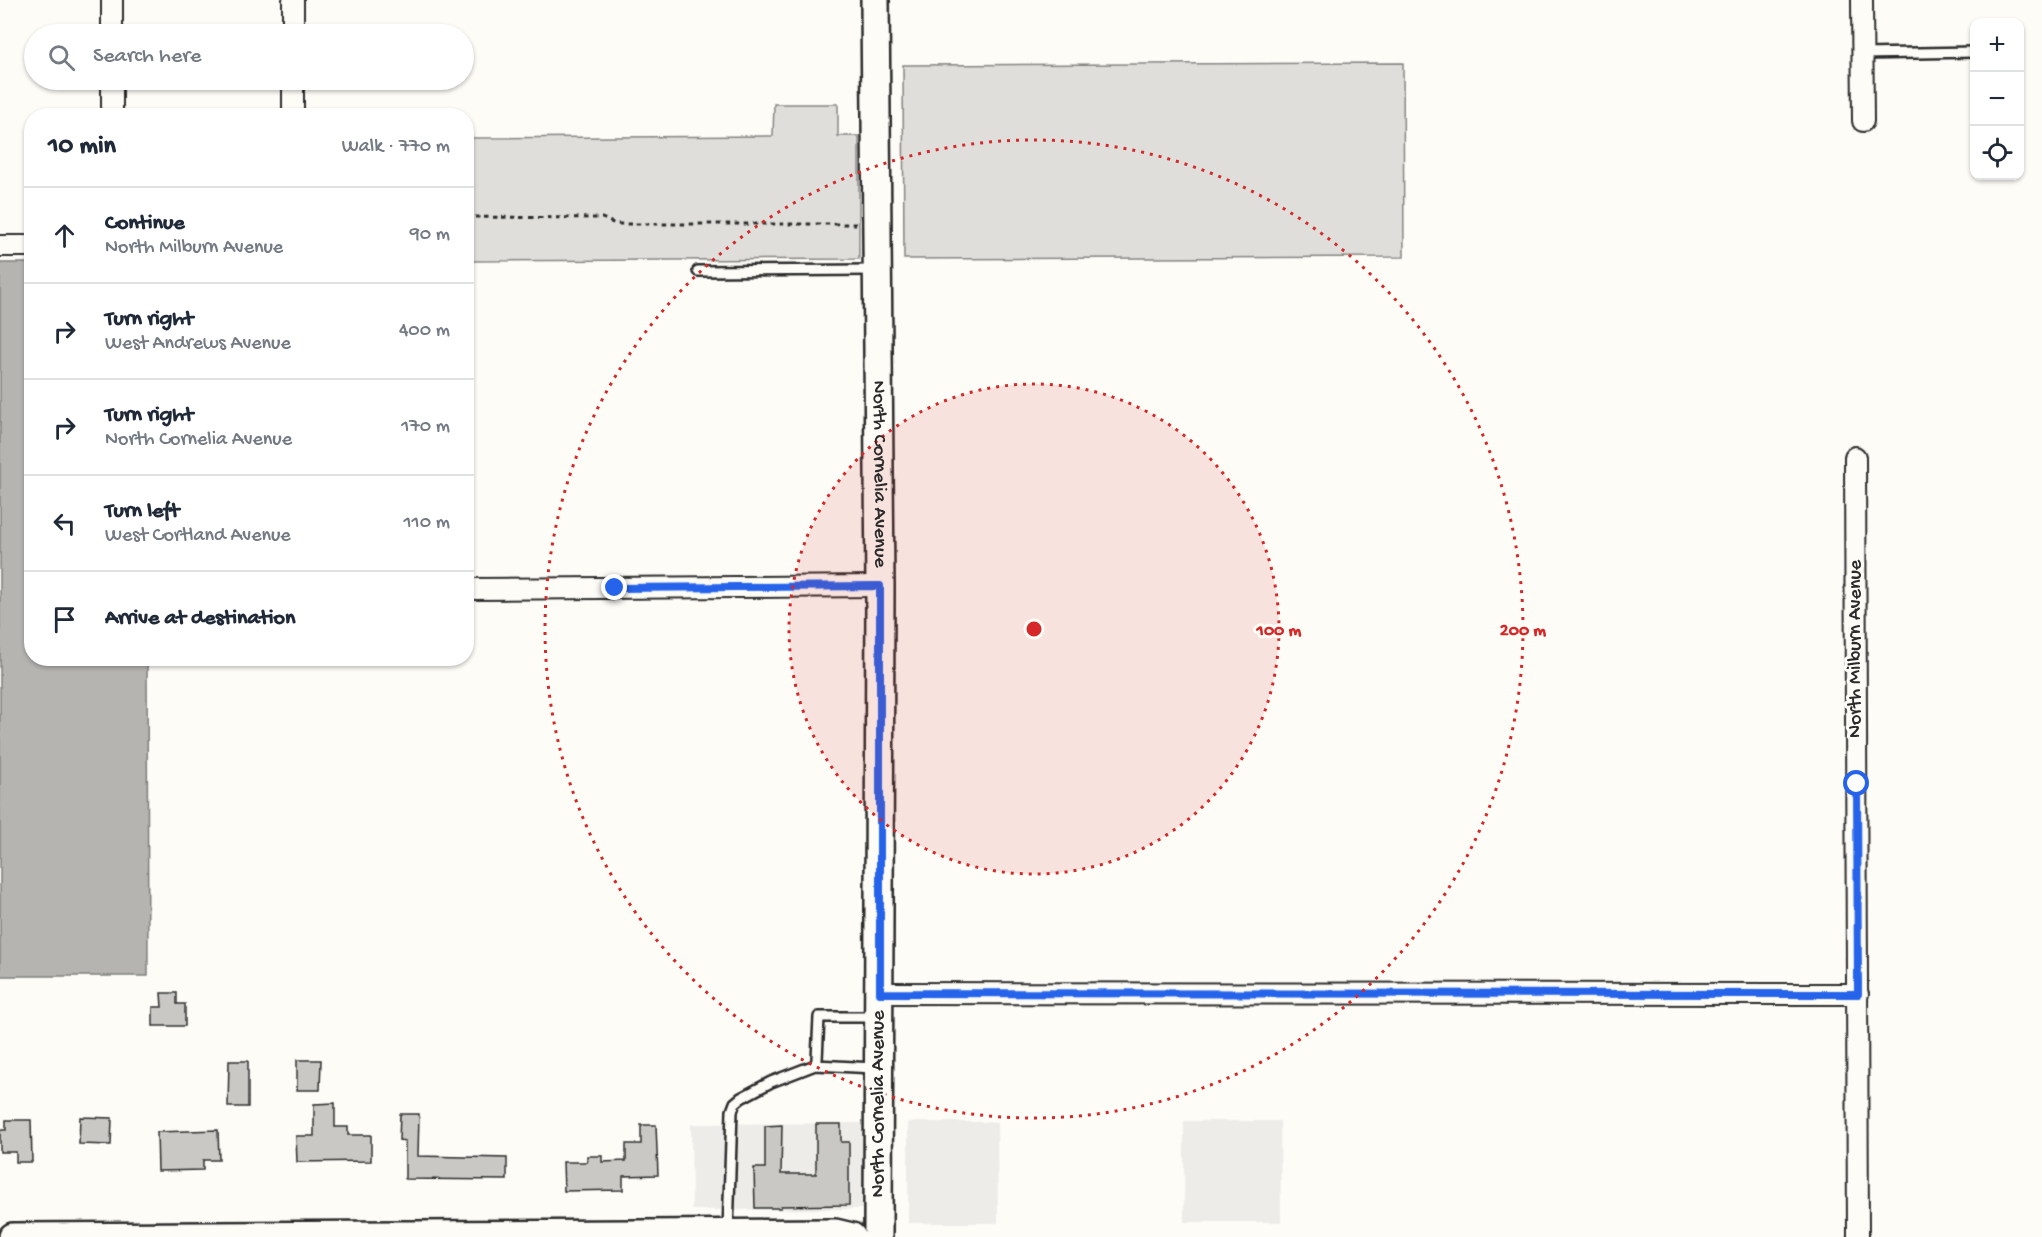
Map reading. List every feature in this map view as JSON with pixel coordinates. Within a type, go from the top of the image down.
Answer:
[{"type":"street","points":[[112,0],[112,24]]},
{"type":"street","points":[[293,0],[293,24]]},
{"type":"street","name":"North Cornelia Avenue","points":[[874,0],[880,586],[878,1237]]},
{"type":"street","points":[[1862,0],[1863,121]]},
{"type":"street","points":[[112,90],[112,108]]},
{"type":"street","points":[[293,90],[293,108]]},
{"type":"street","points":[[0,246],[24,246]]},
{"type":"street","name":"North Milburn Avenue","points":[[1855,457],[1858,1237]]},
{"type":"street","points":[[474,589],[880,586]]},
{"type":"street","points":[[880,1005],[1858,994]]},
{"type":"street","points":[[13,1237],[728,1233],[835,1233],[852,1237]]},
{"type":"lane","points":[[1862,54],[1970,52]]},
{"type":"lane","points":[[698,271],[877,270]]},
{"type":"lane","points":[[814,1065],[817,1060],[819,1017],[880,1005]]},
{"type":"lane","points":[[728,1233],[732,1111],[735,1103],[771,1082],[814,1065],[879,1068]]},
{"type":"path","points":[[474,217],[602,218],[615,224],[655,225],[877,224]]},
{"type":"shaded area","points":[[1403,63],[1404,257],[904,259],[903,65]]},
{"type":"shaded area","points":[[774,104],[838,104],[838,136],[859,136],[859,259],[474,261],[474,138],[773,136]]},
{"type":"shaded area","points":[[0,263],[24,263],[24,666],[147,666],[148,976],[0,976]]},
{"type":"shaded area","points":[[1184,1121],[1280,1121],[1281,1222],[1184,1222]]},
{"type":"shaded area","points":[[908,1122],[997,1122],[998,1223],[908,1223]]},
{"type":"shaded area","points":[[863,1123],[863,1209],[692,1210],[691,1124]]},
{"type":"building","points":[[161,993],[177,993],[177,1004],[185,1004],[185,1026],[153,1026],[153,1007],[162,1007]]},
{"type":"building","points":[[297,1060],[321,1060],[320,1090],[297,1090]]},
{"type":"building","points":[[229,1061],[248,1061],[248,1107],[228,1107]]},
{"type":"building","points":[[335,1103],[335,1127],[348,1127],[348,1135],[371,1135],[371,1161],[297,1162],[296,1136],[314,1136],[314,1104]]},
{"type":"building","points":[[400,1114],[419,1114],[418,1156],[507,1158],[507,1180],[405,1179],[405,1141],[399,1140]]},
{"type":"building","points":[[80,1117],[112,1118],[111,1145],[79,1144]]},
{"type":"building","points":[[6,1120],[31,1120],[32,1162],[16,1162],[16,1152],[0,1152],[0,1130],[6,1130]]},
{"type":"building","points":[[816,1124],[841,1124],[841,1142],[849,1142],[849,1205],[755,1208],[754,1168],[765,1168],[765,1126],[782,1125],[781,1174],[816,1174]]},
{"type":"building","points":[[641,1125],[656,1125],[658,1175],[623,1176],[623,1190],[564,1191],[563,1162],[587,1162],[587,1156],[602,1156],[602,1162],[626,1161],[626,1144],[641,1144]]},
{"type":"building","points":[[218,1130],[219,1160],[203,1160],[203,1170],[158,1171],[157,1132]]},
{"type":"route","points":[[615,588],[880,586],[880,993],[1858,994],[1857,784]]}]
